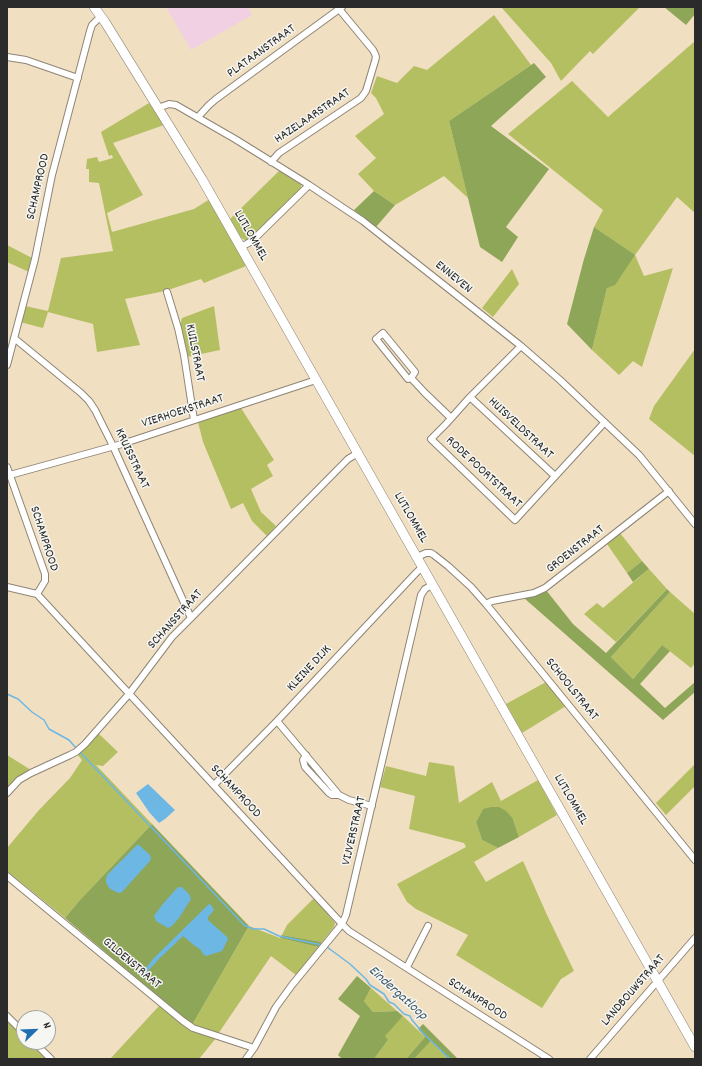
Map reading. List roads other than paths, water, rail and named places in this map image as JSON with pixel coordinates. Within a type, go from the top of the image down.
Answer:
[{"type":"main road","name":"LUTLOMMEL","points":[[94,7],[105,22],[202,179],[695,1046]]},
{"type":"street","name":"PLATAANSTRAAT","points":[[198,117],[209,104],[340,8]]},
{"type":"street","name":"HAZELAARSTRAAT","points":[[271,162],[279,153],[361,98],[366,91],[376,61],[375,54],[340,8]]},
{"type":"street","name":"SCHAMPROOD","points":[[7,365],[35,259],[52,176],[92,25],[100,17]]},
{"type":"street","points":[[7,57],[26,60],[78,78]]},
{"type":"street","name":"ENNEVEN","points":[[158,108],[172,104],[198,117],[309,185],[363,221],[521,346],[560,380],[604,423],[628,443],[695,524]]},
{"type":"street","points":[[241,247],[252,242],[309,185]]},
{"type":"street","name":"KUILSTRAAT","points":[[167,292],[178,328],[184,355],[194,420]]},
{"type":"street","points":[[411,378],[415,372],[383,333],[376,339],[408,379],[411,378],[451,418],[521,346]]},
{"type":"street","name":"KRUISSTRAAT","points":[[14,338],[89,401],[95,410],[113,446],[191,618]]},
{"type":"street","name":"VIERHOEKSTRAAT","points":[[10,475],[113,446],[316,380]]},
{"type":"street","name":"HUISVELDSTRAAT","points":[[470,397],[555,476]]},
{"type":"street","name":"RODE POORTSTRAAT","points":[[451,418],[431,439],[515,520],[604,423]]},
{"type":"street","name":"SCHANSSTRAAT","points":[[7,793],[19,780],[78,750],[85,744],[129,694],[172,638],[348,459],[358,453]]},
{"type":"street","name":"SCHAMPROOD","points":[[7,467],[45,574],[45,580],[37,594],[349,931],[549,1059]]},
{"type":"street","name":"GROENSTRAAT","points":[[486,604],[492,601],[534,594],[545,588],[669,491]]},
{"type":"street","name":"SCHOOLSTRAAT","points":[[417,557],[426,553],[431,553],[471,587],[695,860]]},
{"type":"street","name":"KLEINE DIJK","points":[[214,785],[277,721],[422,567]]},
{"type":"street","name":"VIJVERSTRAAT","points":[[246,1059],[254,1048],[283,996],[342,924],[346,915],[421,595],[425,589],[432,585]]},
{"type":"street","points":[[7,587],[37,594]]},
{"type":"street","points":[[277,721],[340,795],[349,800],[372,806]]},
{"type":"street","name":"GILDENSTRAAT","points":[[7,876],[182,1021],[198,1030],[254,1048]]},
{"type":"street","points":[[407,967],[428,926]]},
{"type":"street","name":"LANDBOUWSTRAAT","points":[[590,1059],[695,938]]},
{"type":"street","points":[[7,1016],[16,1025]]},
{"type":"street","points":[[42,1050],[51,1059]]},
{"type":"water","points":[[148,784],[175,810],[159,823],[149,812],[136,793]]},
{"type":"water","points":[[137,845],[139,845],[150,855],[151,859],[122,892],[119,893],[114,891],[109,888],[106,882],[107,875]]},
{"type":"water","points":[[182,887],[189,894],[191,899],[179,918],[172,926],[168,928],[156,921],[154,916],[177,888]]},
{"type":"water","points":[[209,904],[214,910],[208,917],[208,920],[228,939],[222,951],[206,956],[200,949],[183,936],[160,957],[142,977],[140,976],[154,958]]},
{"type":"waterway","points":[[7,694],[18,699],[32,712],[44,720],[49,729],[69,740],[77,749]]},
{"type":"waterway","points":[[79,751],[244,925],[253,929],[264,929],[279,936],[322,945]]},
{"type":"waterway","name":"Eindergatloop","points":[[327,947],[350,964],[366,979],[370,985],[384,994],[389,1002],[394,1004],[404,1014],[410,1016],[423,1033],[450,1059]]}]
